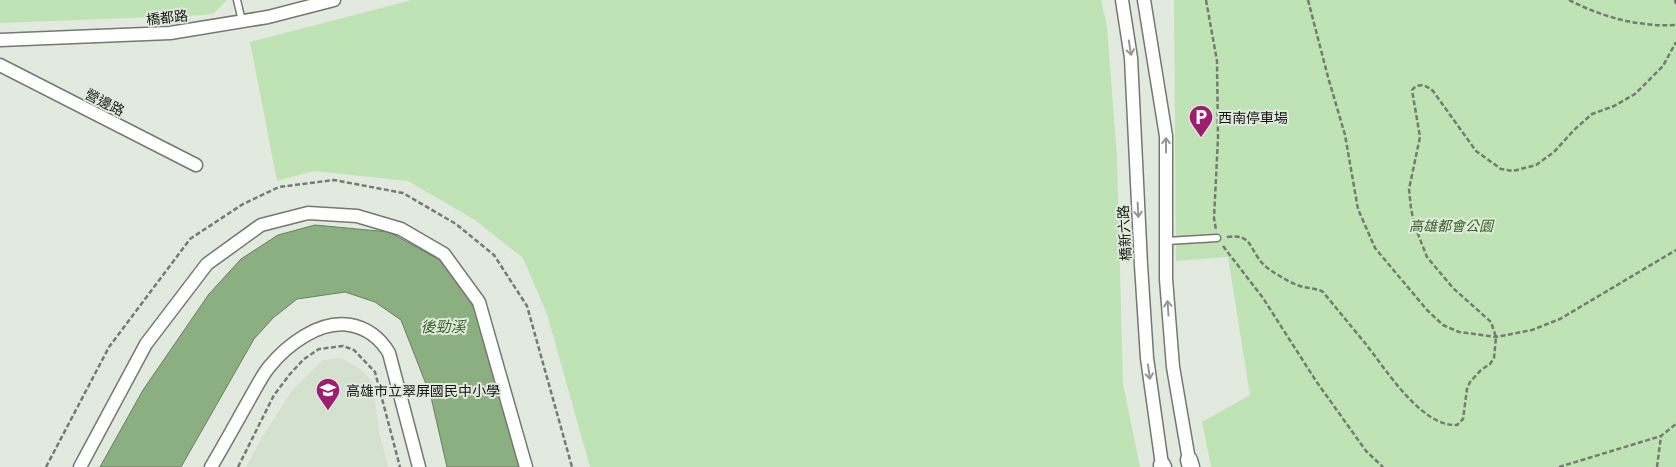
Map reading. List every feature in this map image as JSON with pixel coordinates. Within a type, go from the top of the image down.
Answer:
[{"type":"street","name":"橋都路","points":[[0,40],[170,33],[268,17],[334,0]]},
{"type":"street","name":"橋新六路","points":[[1122,0],[1131,58],[1147,358],[1163,466]]},
{"type":"street","points":[[1144,0],[1166,136],[1166,279],[1173,368],[1190,463]]},
{"type":"street","name":"營邊路","points":[[0,65],[196,165]]},
{"type":"street","points":[[80,467],[146,344],[207,264],[261,225],[308,212],[357,216],[401,229],[444,254],[480,302],[526,467]]},
{"type":"street","points":[[211,467],[267,369],[279,355],[316,330],[336,324],[346,324],[364,328],[383,342],[389,353],[419,467]]},
{"type":"lane","points":[[237,0],[242,21]]},
{"type":"lane","points":[[1167,241],[1217,238]]},
{"type":"path","points":[[1206,0],[1217,61],[1218,138],[1214,218],[1217,238],[1263,298],[1316,381],[1366,450],[1383,467]]},
{"type":"path","points":[[1308,0],[1345,136],[1358,208],[1375,248],[1426,310],[1443,325],[1459,332],[1496,337],[1532,330],[1560,319],[1676,250]]},
{"type":"path","points":[[1569,0],[1587,10],[1613,18],[1658,26],[1676,25]]},
{"type":"path","points":[[1675,0],[1676,4]]},
{"type":"path","points":[[1217,238],[1238,235],[1244,237],[1264,266],[1298,286],[1317,289],[1323,292],[1403,393],[1433,417],[1448,425],[1457,425],[1463,418],[1467,389],[1475,376],[1490,364],[1494,358],[1496,337],[1492,322],[1453,288],[1427,257],[1414,224],[1409,189],[1420,138],[1412,90],[1421,84],[1427,86],[1433,91],[1476,151],[1501,169],[1513,171],[1536,165],[1554,152],[1592,114],[1614,106],[1635,94],[1663,66],[1676,42]]},
{"type":"path","points":[[46,467],[109,347],[190,239],[243,204],[279,187],[334,180],[403,193],[456,224],[494,255],[528,306],[572,467]]},
{"type":"path","points":[[238,467],[274,395],[290,374],[304,359],[319,349],[343,346],[354,350],[375,372],[400,467]]},
{"type":"path","points":[[1558,467],[1661,436],[1676,424]]},
{"type":"path","points":[[1657,467],[1661,436]]},
{"type":"path","points":[[1570,464],[1573,467]]},
{"type":"shaded area","name":"高雄市立翠屏國民中小學","points":[[341,358],[359,368],[373,382],[379,431],[388,467],[246,467],[262,437],[292,391],[323,360]]},
{"type":"green space","points":[[0,0],[227,0],[214,13],[207,15],[0,23]]},
{"type":"green space","points":[[412,0],[1101,0],[1107,27],[1117,157],[1123,384],[1140,467],[590,467],[547,314],[523,258],[475,220],[408,181],[313,171],[277,181],[250,42]]},
{"type":"green space","name":"高雄都會公園","points":[[1174,0],[1676,0],[1676,467],[1211,467],[1202,422],[1250,395],[1228,257],[1176,261]]},
{"type":"water","name":"後勁溪","points":[[315,225],[389,232],[447,264],[478,311],[522,467],[447,467],[431,397],[401,320],[375,302],[345,292],[297,299],[273,318],[254,339],[181,467],[100,467],[143,390],[209,294],[241,259],[278,235]]},
{"type":"place","name":"西南停車場","points":[[1201,138]]},
{"type":"place","name":"高雄市立翠屏國民中小學","points":[[328,411]]}]
